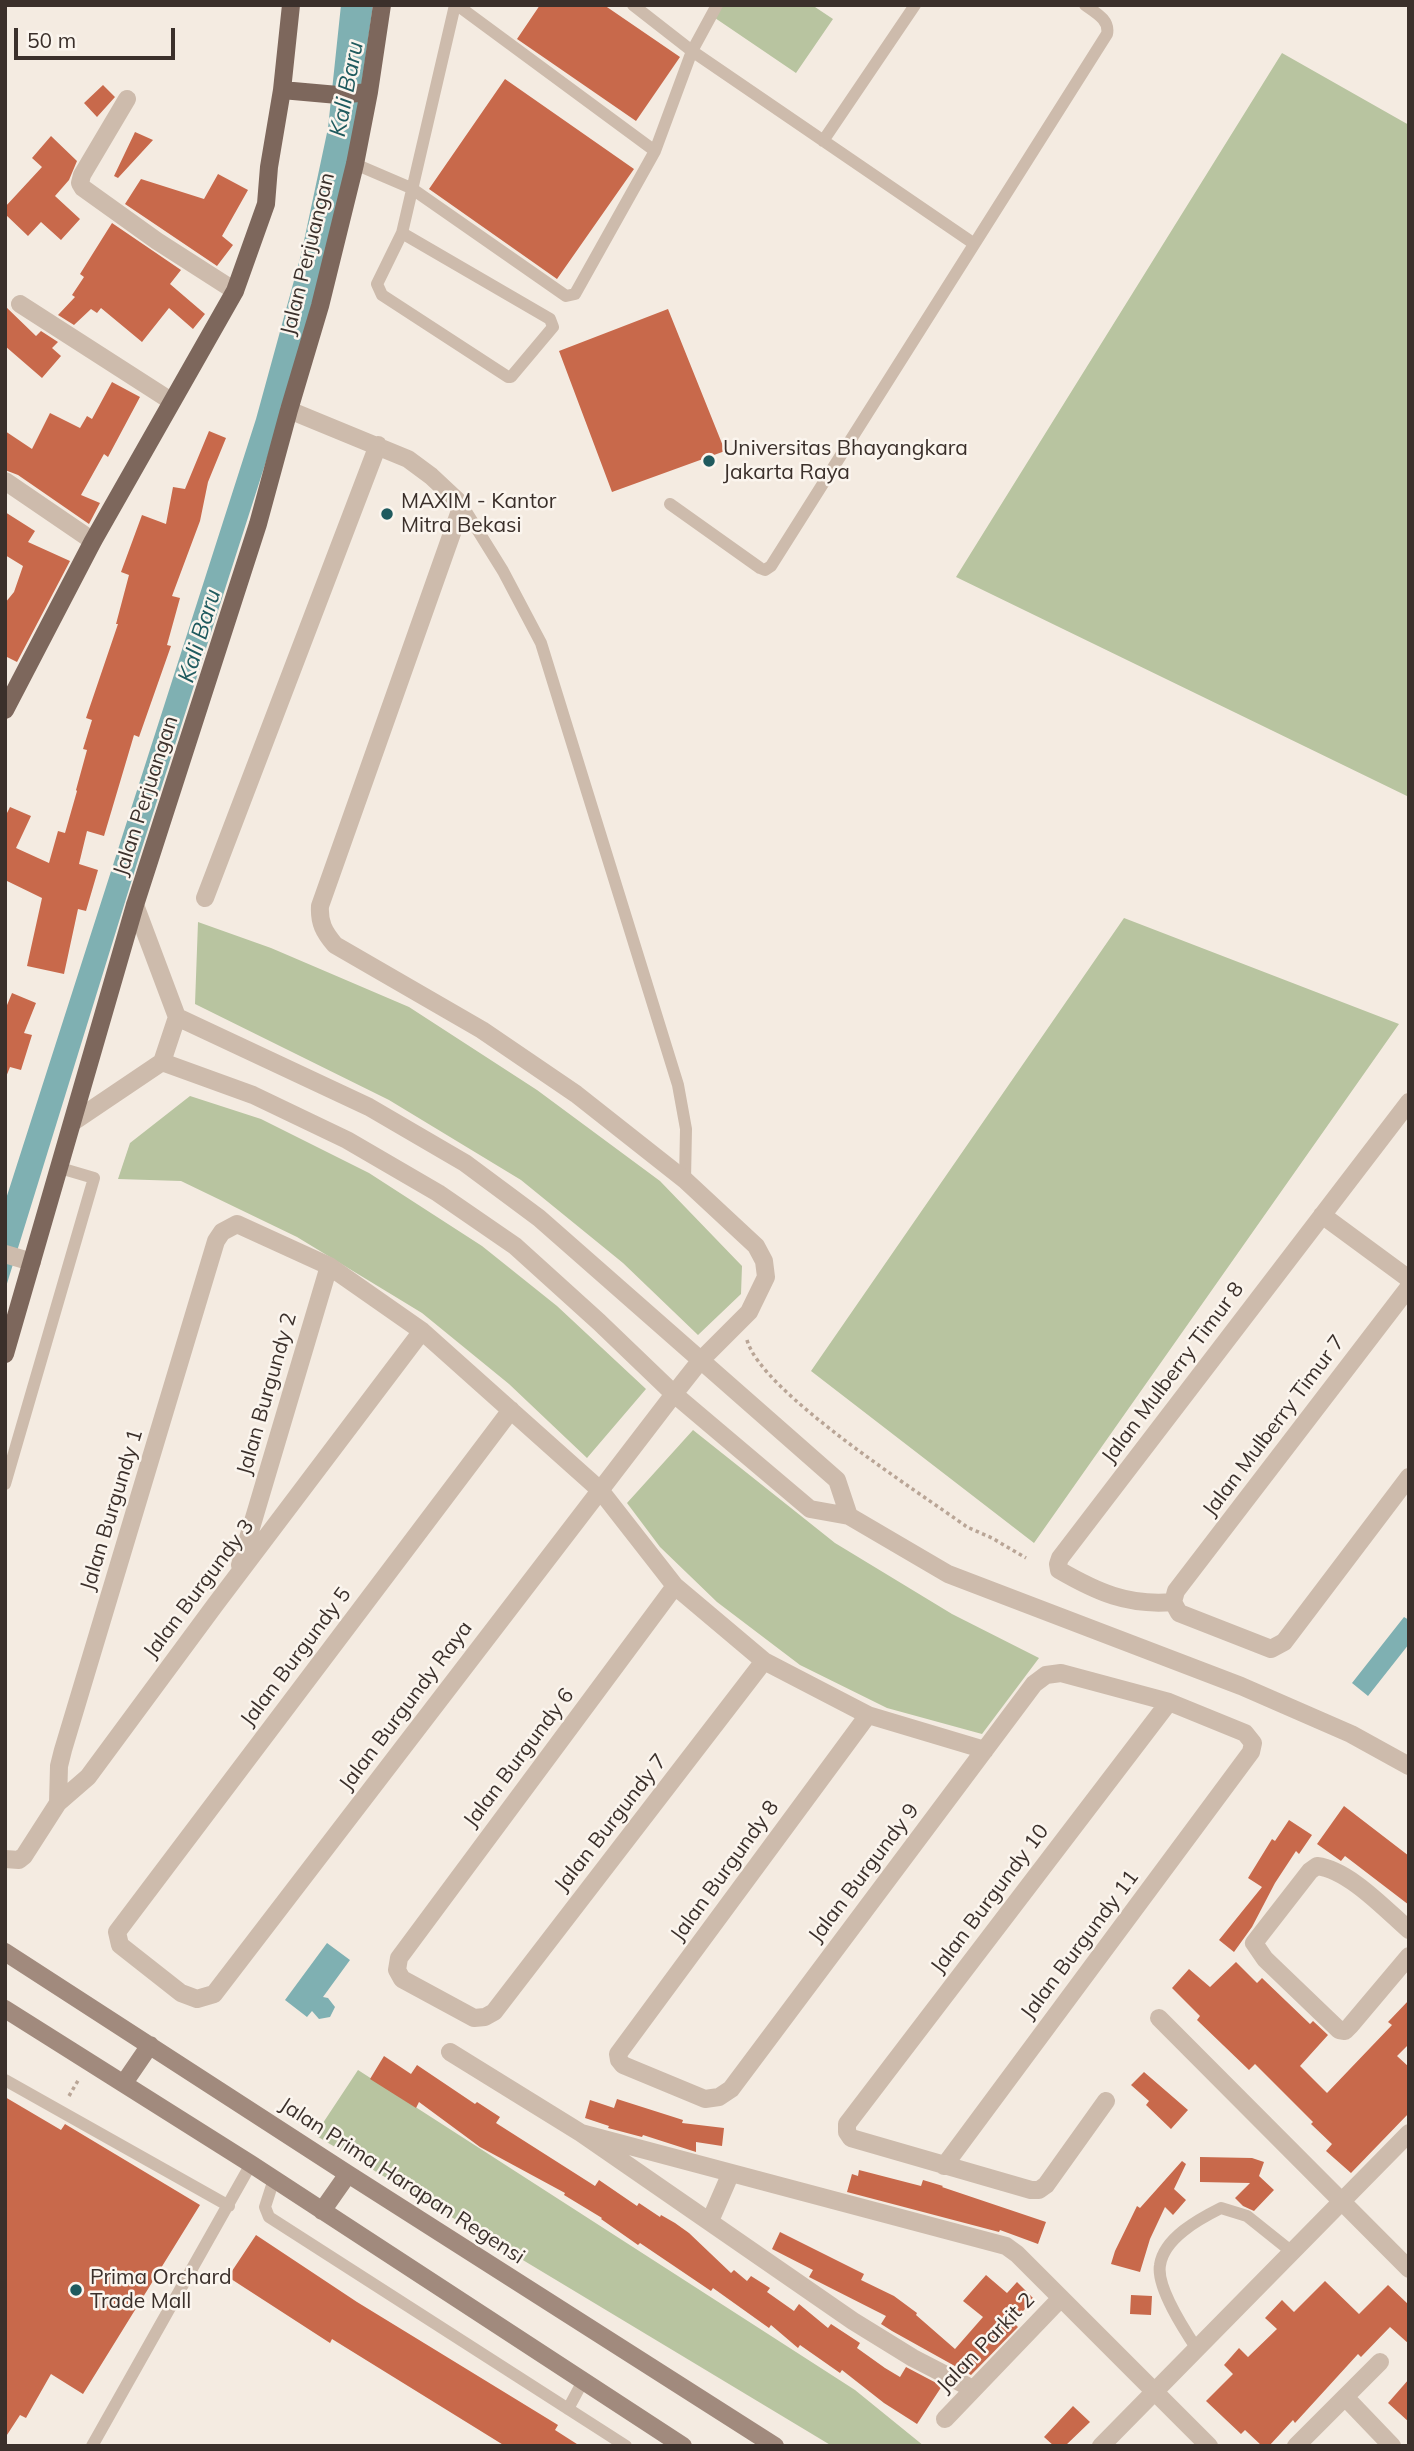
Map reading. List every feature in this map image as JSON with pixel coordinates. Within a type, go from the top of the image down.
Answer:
[{"type":"main road","points":[[7,701],[93,541],[235,291],[266,204],[291,5]]},
{"type":"main road","name":"Jalan Perjuangan","points":[[5,1354],[20,1259],[60,1168],[135,905],[258,524],[320,306],[355,164],[382,5]]},
{"type":"main road","points":[[282,90],[338,95],[366,93]]},
{"type":"street","points":[[127,99],[82,175],[80,183],[83,188],[157,241],[235,291]]},
{"type":"street","points":[[20,304],[171,401]]},
{"type":"street","points":[[289,410],[408,459],[462,505]]},
{"type":"street","points":[[205,898],[378,445]]},
{"type":"street","points":[[5,481],[93,541]]},
{"type":"street","name":"Jalan Burgundy Raya","points":[[214,1994],[674,1394],[700,1361],[749,1312],[766,1277],[764,1261],[756,1246],[685,1180],[576,1094],[493,1037],[335,945],[319,921],[326,886],[462,505]]},
{"type":"street","points":[[73,1122],[162,1062],[177,1017],[135,905]]},
{"type":"street","points":[[177,1017],[369,1107],[465,1163],[539,1218],[837,1480],[849,1517]]},
{"type":"street","points":[[162,1062],[253,1095],[347,1140],[438,1193],[515,1246],[674,1394],[810,1509],[849,1517],[948,1574],[1241,1686],[1351,1734],[1409,1766]]},
{"type":"street","name":"Jalan Mulberry Timur 8","points":[[1174,1597],[1150,1604],[1119,1598],[1099,1591],[1059,1570],[1058,1564],[1409,1102]]},
{"type":"street","points":[[1322,1215],[1409,1279]]},
{"type":"street","name":"Jalan Burgundy 1","points":[[58,1803],[59,1766],[63,1750],[216,1241],[222,1232],[237,1224],[329,1266]]},
{"type":"street","points":[[329,1266],[422,1331],[511,1409],[600,1490],[675,1586],[764,1661],[868,1716],[985,1750]]},
{"type":"street","name":"Jalan Burgundy 2","points":[[237,1576],[329,1266]]},
{"type":"street","name":"Jalan Mulberry Timur 7","points":[[1174,1597],[1409,1287]]},
{"type":"street","name":"Jalan Burgundy 3","points":[[5,1859],[19,1860],[24,1856],[58,1803],[88,1777],[422,1331]]},
{"type":"street","name":"Jalan Burgundy 5","points":[[214,1994],[197,1999],[181,1993],[120,1945],[117,1932],[511,1409]]},
{"type":"street","points":[[1174,1597],[1179,1613],[1271,1649],[1284,1642],[1409,1477]]},
{"type":"street","name":"Jalan Burgundy 6","points":[[494,2012],[485,2017],[474,2018],[402,1979],[397,1970],[399,1958],[675,1586]]},
{"type":"street","name":"Jalan Burgundy 7","points":[[494,2012],[764,1661]]},
{"type":"street","name":"Jalan Burgundy 9","points":[[731,2089],[1034,1684],[1046,1675],[1061,1673],[1169,1702]]},
{"type":"street","name":"Jalan Burgundy 11","points":[[944,2166],[1251,1752],[1253,1743],[1245,1733],[1169,1702]]},
{"type":"street","name":"Jalan Burgundy 10","points":[[944,2166],[851,2138],[847,2132],[848,2124],[1169,1702]]},
{"type":"street","name":"Jalan Burgundy 8","points":[[731,2089],[719,2097],[705,2099],[622,2065],[618,2053],[868,1716]]},
{"type":"street","points":[[1409,1930],[1343,1876],[1328,1867],[1317,1866],[1310,1871],[1254,1943],[1265,1959],[1339,2030],[1345,2031],[1409,1956]]},
{"type":"street","name":"Jalan Prima Harapan Regensi","points":[[5,1952],[775,2446]]},
{"type":"street","points":[[5,2009],[251,2164],[683,2446]]},
{"type":"street","points":[[1159,2018],[1409,2269]]},
{"type":"street","points":[[124,2083],[150,2045]]},
{"type":"street","points":[[450,2052],[581,2133],[853,2321],[913,2358],[973,2389]]},
{"type":"street","points":[[944,2166],[1039,2190],[1046,2185],[1106,2101]]},
{"type":"street","points":[[581,2133],[730,2175],[811,2193],[1006,2246],[1209,2446]]},
{"type":"street","points":[[1101,2446],[1409,2133]]},
{"type":"street","points":[[322,2211],[348,2174]]},
{"type":"street","points":[[710,2221],[730,2175]]},
{"type":"street","name":"Jalan Parkit 2","points":[[945,2419],[1060,2298]]},
{"type":"street","points":[[1296,2446],[1380,2362]]},
{"type":"street","points":[[1345,2397],[1392,2446]]},
{"type":"lane","points":[[402,233],[550,319],[553,327],[511,377],[382,295],[377,284],[402,233],[456,5],[655,151]]},
{"type":"lane","points":[[633,5],[692,51],[974,243]]},
{"type":"lane","points":[[355,164],[411,188],[566,296],[571,296],[575,294],[655,151],[692,51],[716,5]]},
{"type":"lane","points":[[823,141],[915,5]]},
{"type":"lane","points":[[670,504],[760,568],[765,570],[771,566],[1107,34],[1109,30],[1106,22],[1085,5]]},
{"type":"lane","points":[[462,505],[503,571],[541,643],[678,1085],[686,1129],[685,1180]]},
{"type":"lane","points":[[5,1484],[94,1178],[60,1168]]},
{"type":"lane","points":[[5,2080],[229,2206]]},
{"type":"lane","points":[[92,2446],[251,2164]]},
{"type":"lane","points":[[274,2179],[265,2207],[269,2217],[626,2446]]},
{"type":"lane","points":[[1197,2349],[1176,2317],[1163,2284],[1160,2266],[1172,2241],[1196,2220],[1221,2208],[1247,2216],[1292,2252]]},
{"type":"lane","points":[[568,2409],[583,2381]]},
{"type":"path","points":[[749,1312],[746,1334],[751,1354],[793,1400],[967,1527],[1026,1558]]},
{"type":"path","points":[[61,2111],[89,2062]]},
{"type":"green space","points":[[723,5],[812,5],[833,19],[796,73],[715,18]]},
{"type":"green space","points":[[1282,53],[1409,125],[1409,797],[956,577]]},
{"type":"green space","points":[[1124,918],[1399,1024],[1034,1543],[811,1371]]},
{"type":"green space","points":[[198,922],[271,948],[409,1007],[537,1090],[660,1181],[742,1266],[741,1294],[698,1335],[623,1263],[521,1180],[389,1100],[195,1004]]},
{"type":"green space","points":[[190,1096],[261,1119],[369,1173],[482,1246],[557,1306],[646,1389],[587,1458],[509,1384],[422,1313],[297,1237],[181,1181],[118,1179],[130,1143]]},
{"type":"green space","points":[[693,1430],[835,1543],[952,1614],[1039,1658],[982,1734],[887,1708],[800,1665],[717,1602],[660,1547],[627,1503]]},
{"type":"green space","points":[[358,2070],[855,2390],[924,2446],[832,2446],[315,2135]]},
{"type":"water","name":"Kali Baru","points":[[341,5],[373,5],[353,144],[320,280],[278,424],[138,860],[5,1290],[5,1202],[256,419],[301,255],[328,128]]},
{"type":"water","points":[[1404,1617],[1409,1620],[1409,1644],[1368,1696],[1352,1683]]},
{"type":"water","points":[[327,1943],[350,1960],[323,1997],[328,1998],[335,2007],[330,2017],[319,2019],[312,2011],[307,2017],[285,2000]]},
{"type":"building","points":[[540,5],[604,5],[680,57],[636,121],[517,39]]},
{"type":"building","points":[[505,79],[634,169],[557,279],[429,189]]},
{"type":"building","points":[[103,85],[115,97],[97,117],[84,103]]},
{"type":"building","points":[[135,132],[153,140],[118,178],[114,176]]},
{"type":"building","points":[[51,136],[77,161],[69,180],[55,196],[80,219],[61,240],[41,222],[28,236],[5,214],[5,207],[42,167],[32,158]]},
{"type":"building","points":[[218,174],[248,190],[222,236],[233,245],[217,266],[125,204],[141,179],[204,199]]},
{"type":"building","points":[[112,223],[181,270],[170,284],[205,314],[193,329],[169,308],[142,342],[101,308],[97,313],[91,309],[74,325],[58,315],[75,297],[72,295],[84,277],[80,274]]},
{"type":"building","points":[[5,306],[36,336],[41,331],[58,342],[52,348],[61,356],[42,378],[5,346]]},
{"type":"building","points":[[668,309],[725,451],[612,492],[559,351]]},
{"type":"building","points":[[112,382],[140,397],[108,457],[104,454],[81,495],[100,503],[89,524],[18,475],[5,470],[5,431],[32,449],[50,413],[80,428],[87,416],[92,419]]},
{"type":"building","points":[[209,431],[226,438],[208,482],[200,521],[172,596],[180,598],[167,645],[171,646],[139,737],[134,735],[104,836],[87,831],[79,864],[98,870],[86,911],[78,909],[64,974],[27,966],[42,898],[5,880],[5,817],[10,807],[31,816],[16,848],[49,863],[58,831],[65,833],[77,791],[87,750],[83,749],[92,720],[86,718],[118,624],[129,575],[121,572],[142,515],[166,524],[173,487],[185,489]]},
{"type":"building","points":[[5,512],[35,531],[28,542],[70,561],[17,662],[5,656],[5,603],[14,592],[23,566],[5,555]]},
{"type":"building","points":[[12,993],[36,1003],[24,1033],[32,1035],[21,1070],[10,1067],[6,1077],[5,1010]]},
{"type":"building","points":[[1344,1806],[1409,1856],[1409,1905],[1345,1856],[1341,1861],[1317,1844]]},
{"type":"building","points":[[1289,1820],[1312,1835],[1299,1854],[1296,1851],[1275,1883],[1252,1927],[1234,1952],[1219,1940],[1262,1887],[1248,1878],[1272,1839],[1275,1841]]},
{"type":"building","points":[[1236,1962],[1257,1983],[1262,1978],[1310,2024],[1313,2021],[1328,2035],[1300,2066],[1327,2093],[1392,2025],[1388,2022],[1409,2000],[1409,2044],[1397,2056],[1409,2067],[1409,2113],[1351,2173],[1326,2151],[1332,2144],[1311,2124],[1313,2122],[1255,2064],[1249,2070],[1197,2020],[1200,2016],[1172,1988],[1189,1969],[1210,1987]]},
{"type":"building","points":[[384,2056],[411,2074],[417,2065],[475,2104],[477,2102],[500,2117],[496,2123],[595,2186],[599,2180],[637,2206],[639,2203],[675,2223],[731,2273],[734,2270],[747,2281],[751,2276],[770,2288],[767,2292],[794,2311],[799,2304],[828,2328],[831,2324],[860,2343],[857,2348],[900,2377],[906,2367],[942,2386],[917,2424],[884,2403],[842,2370],[840,2373],[800,2345],[798,2348],[771,2325],[769,2328],[713,2288],[711,2291],[640,2243],[638,2245],[602,2218],[564,2195],[565,2193],[480,2147],[419,2102],[416,2108],[370,2079]]},
{"type":"building","points":[[1144,2072],[1188,2110],[1171,2129],[1146,2105],[1149,2101],[1131,2085]]},
{"type":"building","name":"Prima Orchard Trade Mall","points":[[5,2097],[61,2130],[65,2124],[200,2205],[83,2394],[51,2374],[26,2418],[20,2415],[5,2438]]},
{"type":"building","points":[[617,2099],[683,2120],[682,2123],[724,2128],[722,2146],[696,2142],[696,2152],[643,2135],[642,2137],[608,2128],[609,2126],[585,2118],[590,2100],[614,2108]]},
{"type":"building","points":[[1200,2157],[1252,2158],[1264,2162],[1259,2176],[1274,2190],[1254,2211],[1235,2198],[1250,2183],[1200,2182]]},
{"type":"building","points":[[1182,2161],[1186,2164],[1174,2189],[1186,2200],[1173,2215],[1165,2207],[1150,2239],[1140,2272],[1111,2264],[1137,2206],[1140,2208]]},
{"type":"building","points":[[859,2170],[921,2186],[923,2180],[1046,2222],[1038,2244],[1000,2230],[999,2232],[847,2192],[852,2174],[858,2176]]},
{"type":"building","points":[[780,2232],[864,2274],[861,2280],[894,2296],[917,2313],[916,2315],[955,2349],[983,2317],[963,2301],[986,2275],[1007,2293],[1017,2282],[1034,2299],[1013,2322],[1018,2327],[971,2375],[881,2324],[886,2316],[809,2277],[813,2270],[772,2249]]},
{"type":"building","points":[[256,2235],[357,2302],[558,2425],[555,2430],[580,2446],[505,2446],[332,2339],[330,2343],[228,2277]]},
{"type":"building","points":[[1325,2281],[1359,2314],[1388,2285],[1409,2305],[1409,2344],[1390,2327],[1361,2357],[1358,2354],[1295,2423],[1293,2420],[1269,2446],[1262,2446],[1245,2430],[1241,2434],[1206,2401],[1233,2374],[1224,2365],[1239,2348],[1248,2357],[1277,2329],[1265,2318],[1282,2300],[1294,2312]]},
{"type":"building","points":[[1131,2295],[1152,2296],[1151,2315],[1130,2314]]},
{"type":"building","points":[[1409,2379],[1409,2422],[1388,2403]]},
{"type":"building","points":[[1073,2406],[1090,2422],[1065,2446],[1054,2446],[1044,2437]]},
{"type":"place","name":"Universitas Bhayangkara Jakarta Raya","points":[[709,461]]},
{"type":"place","name":"MAXIM - Kantor Mitra Bekasi","points":[[387,514]]},
{"type":"place","name":"Prima Orchard Trade Mall","points":[[76,2290]]}]
